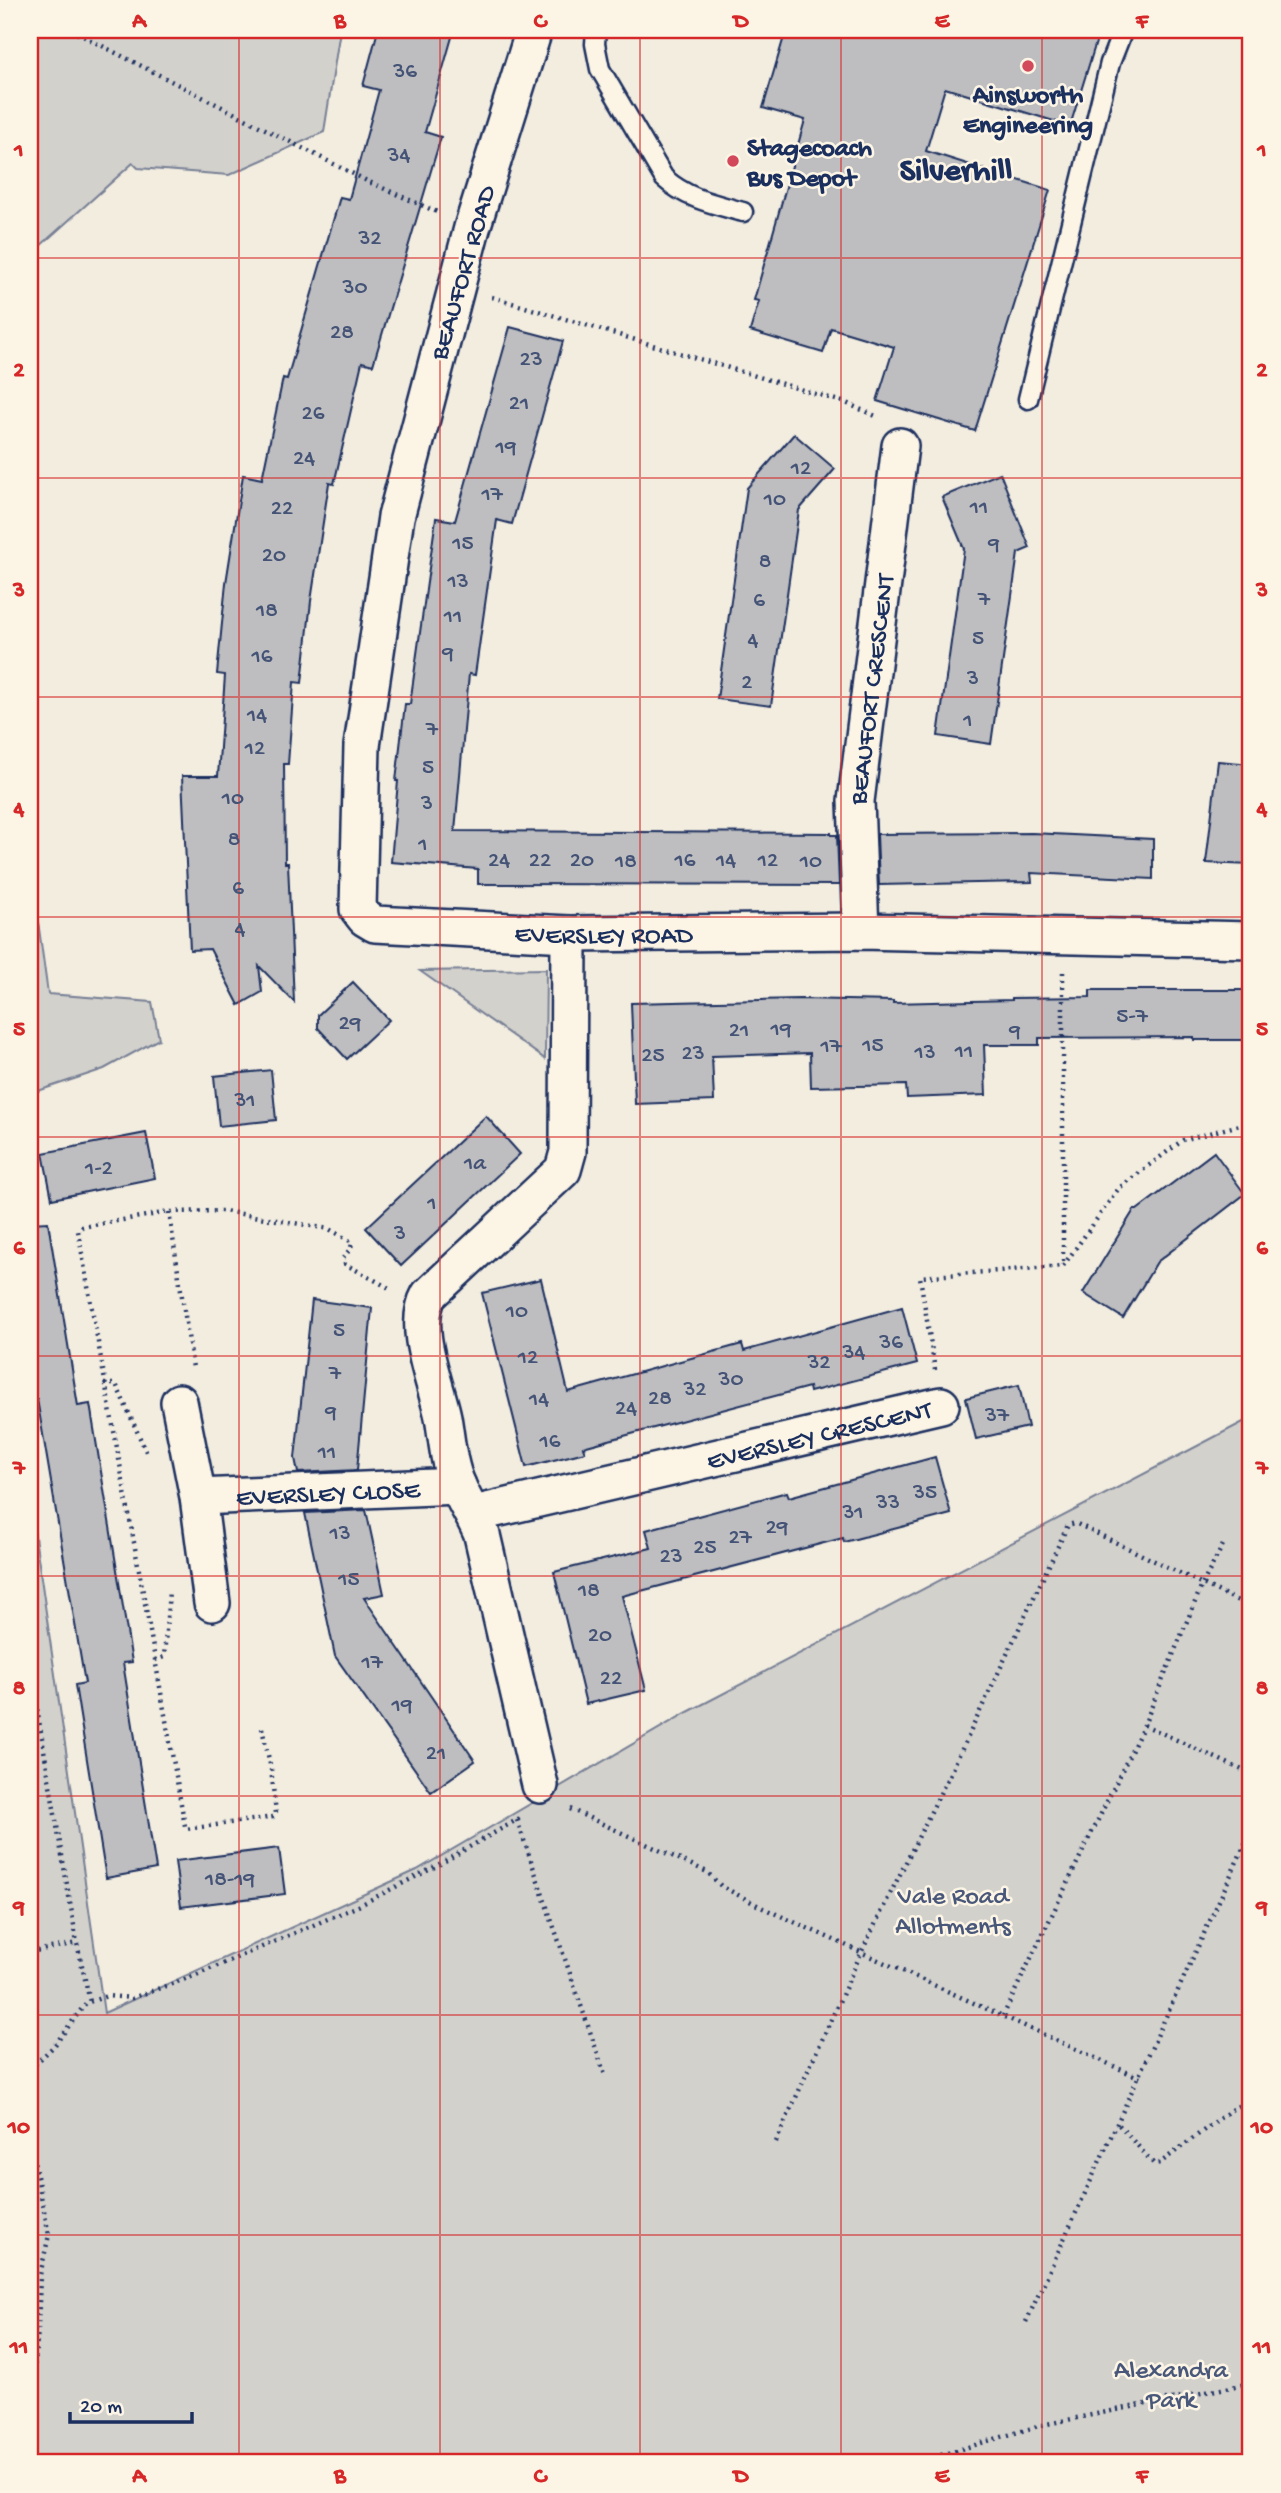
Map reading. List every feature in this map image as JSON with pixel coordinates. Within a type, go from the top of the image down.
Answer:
[{"type":"street","name":"BEAUFORT ROAD","points":[[396,517],[472,228],[534,30]]},
{"type":"street","name":"BEAUFORT CRESCENT","points":[[861,932],[856,801],[900,446]]},
{"type":"street","name":"EVERSLEY ROAD","points":[[396,517],[362,746],[358,909],[365,918],[375,924],[569,934],[861,932],[1251,940]]},
{"type":"street","points":[[546,1793],[482,1535],[450,1464],[442,1414],[428,1367],[423,1306],[429,1295],[563,1170],[568,1152],[569,934]]},
{"type":"street","name":"EVERSLEY CLOSE","points":[[179,1402],[198,1497],[212,1603]]},
{"type":"street","name":"EVERSLEY CRESCENT","points":[[466,1500],[942,1405]]},
{"type":"street","name":"EVERSLEY CLOSE","points":[[198,1497],[466,1500]]},
{"type":"lane","points":[[596,30],[594,44],[600,69],[664,178],[676,189],[693,198],[743,212]]},
{"type":"lane","points":[[1028,399],[1110,63],[1123,30]]},
{"type":"path","points":[[71,30],[369,182],[472,228]]},
{"type":"path","points":[[456,286],[846,403],[891,423],[900,446]]},
{"type":"path","points":[[1063,936],[1063,1266]]},
{"type":"path","points":[[1063,1266],[1119,1188],[1183,1140],[1251,1122]]},
{"type":"path","points":[[169,1212],[193,1371]]},
{"type":"path","name":"EVERSLEY CRESCENT","points":[[942,1405],[920,1277],[1063,1266]]},
{"type":"path","points":[[776,2142],[861,1953],[966,1741],[1068,1525],[1075,1523],[1251,1607]]},
{"type":"path","points":[[1003,2016],[1144,1725],[1202,1585],[1224,1543]]},
{"type":"path","points":[[30,1668],[77,1943],[90,2002]]},
{"type":"path","points":[[1144,1725],[1251,1774]]},
{"type":"path","points":[[30,2069],[54,2046],[86,2003],[107,1996],[132,1998],[194,1976],[358,1906],[431,1869],[517,1820],[546,1793],[707,1872],[721,1886],[861,1953],[1139,2078]]},
{"type":"path","points":[[517,1820],[604,2075]]},
{"type":"path","points":[[1026,2322],[1251,1831]]},
{"type":"path","points":[[30,1952],[77,1943]]},
{"type":"path","points":[[1118,2124],[1154,2164],[1160,2163],[1231,2110],[1251,2099]]},
{"type":"path","points":[[30,2142],[49,2235],[40,2275],[38,2331],[30,2402]]},
{"type":"path","points":[[914,2463],[1042,2425],[1251,2383]]},
{"type":"green space","points":[[30,30],[340,30],[324,132],[229,175],[138,168],[133,163],[30,255]]},
{"type":"green space","points":[[30,863],[48,994],[152,1002],[159,1039],[104,1069],[38,1091],[30,1091]]},
{"type":"green space","points":[[546,969],[545,1059],[420,971]]},
{"type":"green space","name":"Vale Road Allotments","points":[[1251,1418],[1251,2463],[30,2463],[30,1502],[104,2013],[417,1870],[686,1713]]},
{"type":"building","points":[[378,30],[454,30],[425,132],[441,137],[373,365],[362,362],[334,484],[329,483],[302,683],[294,682],[288,764],[284,764],[285,863],[288,863],[294,1002],[259,966],[262,992],[239,1005],[210,949],[190,950],[182,776],[218,776],[225,675],[217,674],[226,583],[243,475],[262,479],[283,378],[287,379],[340,197],[349,199],[379,90],[363,86]]},
{"type":"building","points":[[786,30],[1065,30],[1097,39],[1070,126],[945,88],[926,151],[1050,190],[975,431],[877,401],[894,347],[831,328],[823,353],[750,331],[759,301],[754,300],[805,120],[763,108]]},
{"type":"building","points":[[510,327],[563,341],[512,524],[497,520],[475,675],[469,674],[455,831],[831,833],[837,835],[839,885],[478,884],[478,869],[391,862],[396,781],[405,704],[410,704],[436,518],[455,521]]},
{"type":"building","points":[[794,434],[835,469],[799,510],[771,706],[717,699],[747,488]]},
{"type":"building","points":[[1000,473],[1030,548],[1018,553],[991,744],[938,736],[964,549],[942,497]]},
{"type":"building","points":[[1218,761],[1251,764],[1251,865],[1206,863]]},
{"type":"building","points":[[1032,833],[1153,839],[1153,879],[1031,873],[1032,882],[879,885],[877,834]]},
{"type":"building","points":[[353,982],[389,1020],[347,1059],[318,1028],[318,1015]]},
{"type":"building","points":[[1090,990],[1251,990],[1251,1040],[1194,1040],[1194,1037],[1039,1038],[1039,1045],[984,1045],[986,1095],[907,1098],[906,1085],[811,1087],[810,1053],[712,1056],[714,1101],[635,1104],[631,1003],[800,999],[893,1003],[1012,1000],[1090,997]]},
{"type":"building","points":[[271,1070],[276,1120],[219,1126],[214,1076]]},
{"type":"building","points":[[486,1116],[520,1154],[401,1266],[366,1228]]},
{"type":"building","points":[[146,1133],[155,1178],[52,1199],[43,1153]]},
{"type":"building","points":[[1214,1152],[1245,1194],[1157,1262],[1123,1318],[1083,1293],[1134,1210]]},
{"type":"building","points":[[48,1222],[78,1406],[90,1404],[132,1662],[123,1663],[156,1869],[106,1878],[75,1685],[85,1683],[37,1399],[30,1400],[30,1223]]},
{"type":"building","points":[[541,1279],[568,1392],[742,1344],[744,1351],[902,1307],[917,1364],[810,1392],[809,1387],[583,1447],[585,1452],[526,1467],[482,1293]]},
{"type":"building","points":[[312,1300],[372,1308],[357,1470],[298,1473],[295,1458]]},
{"type":"building","points":[[1019,1385],[1028,1427],[976,1439],[966,1398]]},
{"type":"building","points":[[935,1457],[951,1514],[844,1542],[843,1538],[622,1596],[646,1690],[586,1704],[554,1572],[651,1548],[646,1530],[787,1492],[789,1497]]},
{"type":"building","points":[[366,1510],[384,1594],[364,1598],[475,1761],[431,1792],[335,1656],[305,1513]]},
{"type":"building","points":[[279,1848],[285,1894],[181,1907],[175,1861]]},
{"type":"place","name":"Ainsworth Engineering","points":[[1028,66]]},
{"type":"place","name":"Stagecoach Bus Depot","points":[[733,161]]},
{"type":"district","name":"Silverhill","points":[[956,167]]},
{"type":"park label","name":"Alexandra Park","points":[[1171,2383]]}]
